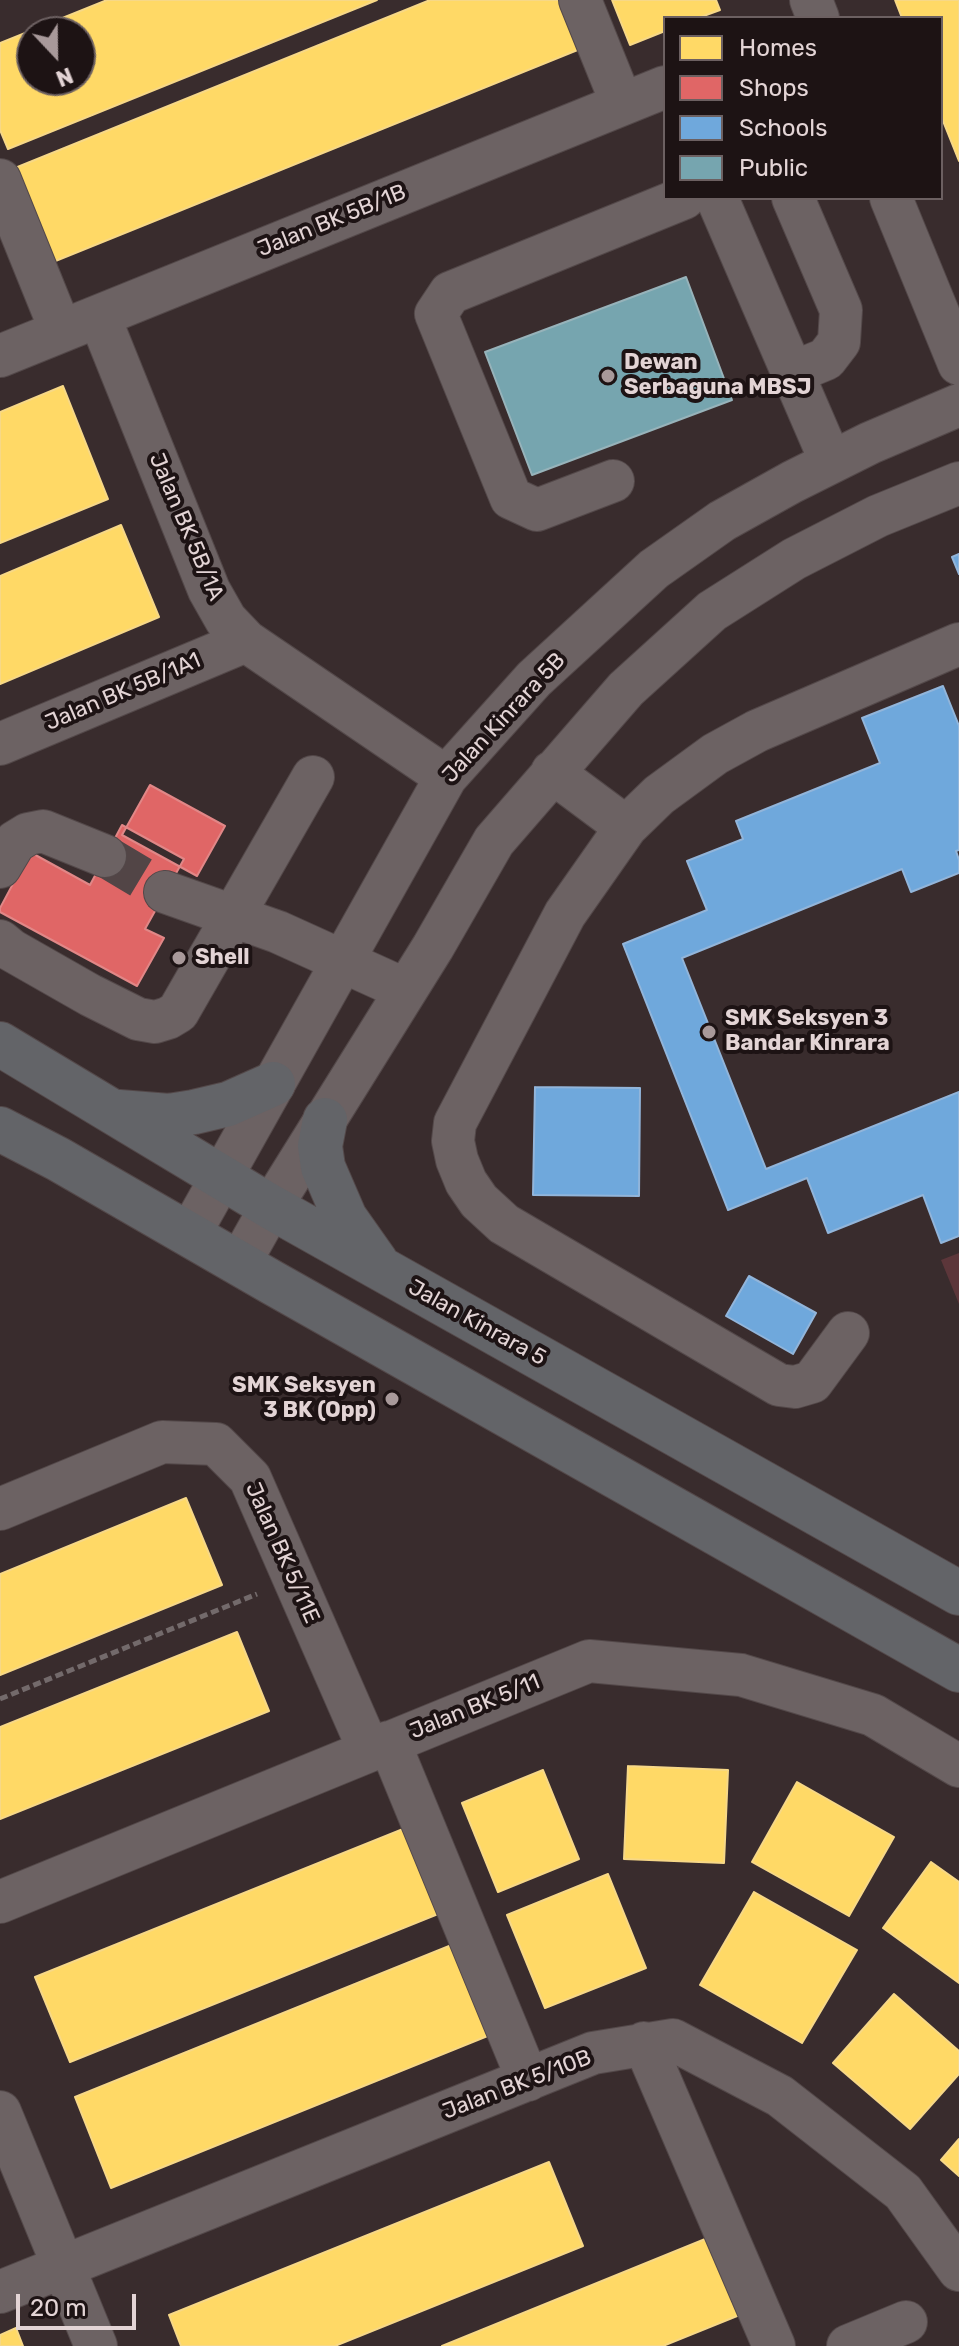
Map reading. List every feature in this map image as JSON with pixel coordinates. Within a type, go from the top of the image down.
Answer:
[{"type":"main road","name":"Jalan Kinrara 5","points":[[0,1044],[271,1207],[959,1593]]},
{"type":"main road","points":[[112,1112],[169,1116],[194,1112],[228,1104],[273,1084]]},
{"type":"main road","points":[[325,1120],[320,1146],[323,1167],[345,1218],[380,1269]]},
{"type":"main road","points":[[0,1129],[959,1670]]},
{"type":"street","points":[[580,0],[622,104]]},
{"type":"street","name":"Jalan BK 5B/1B","points":[[0,356],[663,88]]},
{"type":"street","points":[[0,180],[61,331]]},
{"type":"street","points":[[613,481],[537,510],[511,498],[436,314],[450,293],[679,200]]},
{"type":"street","points":[[718,200],[831,462]]},
{"type":"street","points":[[792,373],[826,359],[839,342],[841,310],[794,200]]},
{"type":"street","points":[[892,200],[959,364]]},
{"type":"street","name":"Jalan BK 5B/1A","points":[[99,316],[209,590],[226,620],[246,641],[446,777]]},
{"type":"street","name":"Jalan Kinrara 5B","points":[[189,1235],[446,777],[534,679],[654,569],[722,521],[831,462],[959,405]]},
{"type":"street","points":[[239,1264],[494,841],[626,689],[712,611],[794,559],[878,516],[959,483]]},
{"type":"street","name":"Jalan BK 5B/1A1","points":[[0,744],[246,641]]},
{"type":"street","points":[[848,1333],[812,1382],[795,1387],[779,1385],[504,1224],[479,1201],[466,1182],[453,1141],[455,1123],[565,914],[626,827],[659,795],[715,754],[757,731],[959,644]]},
{"type":"street","points":[[552,772],[626,827]]},
{"type":"street","points":[[4,953],[138,1019],[155,1022],[178,1012],[313,777]]},
{"type":"street","points":[[0,867],[15,842],[28,834],[43,831],[105,856]]},
{"type":"street","points":[[165,892],[278,932],[406,990]]},
{"type":"street","name":"Jalan BK 5/11E","points":[[0,1509],[162,1442],[216,1444],[250,1478],[295,1579],[379,1746],[528,2080]]},
{"type":"street","name":"Jalan BK 5/11","points":[[0,1902],[589,1661],[741,1675],[873,1715],[959,1766]]},
{"type":"street","name":"Jalan BK 5/10B","points":[[0,2292],[593,2053],[673,2040],[780,2096],[903,2192],[959,2270]]},
{"type":"street","points":[[644,2043],[774,2346]]},
{"type":"street","points":[[0,2112],[96,2346]]},
{"type":"street","points":[[848,2346],[906,2322]]},
{"type":"path","points":[[0,1699],[295,1579]]},
{"type":"shaded area","points":[[959,1253],[959,1304],[941,1260]]},
{"type":"building: Homes","points":[[107,0],[377,0],[8,149],[0,130],[0,43],[16,37],[16,96],[96,96],[96,16],[67,16]]},
{"type":"building: Homes","points":[[430,0],[566,0],[585,47],[53,262],[15,168]]},
{"type":"building: Homes","points":[[612,0],[716,0],[720,10],[704,16],[663,16],[663,32],[630,45]]},
{"type":"building: Homes","points":[[895,0],[959,0],[959,161],[943,121],[943,16],[901,16]]},
{"type":"building: Homes","points":[[63,386],[108,499],[0,543],[0,412]]},
{"type":"building: Homes","points":[[121,525],[159,617],[0,684],[0,576]]},
{"type":"building: Homes","points":[[186,1498],[222,1585],[0,1675],[0,1574]]},
{"type":"building: Homes","points":[[237,1632],[269,1711],[0,1819],[0,1727]]},
{"type":"building: Homes","points":[[628,1766],[728,1770],[724,1863],[624,1859]]},
{"type":"building: Homes","points":[[543,1770],[579,1859],[498,1892],[462,1803]]},
{"type":"building: Homes","points":[[797,1782],[894,1837],[849,1916],[752,1862]]},
{"type":"building: Homes","points":[[408,1827],[443,1912],[70,2062],[35,1977]]},
{"type":"building: Homes","points":[[931,1862],[959,1882],[959,1983],[883,1928]]},
{"type":"building: Homes","points":[[608,1874],[646,1968],[545,2008],[507,1915]]},
{"type":"building: Homes","points":[[754,1892],[857,1950],[802,2043],[700,1985]]},
{"type":"building: Homes","points":[[459,1942],[495,2033],[111,2188],[75,2097]]},
{"type":"building: Homes","points":[[894,1994],[959,2051],[959,2074],[910,2129],[833,2063]]},
{"type":"building: Homes","points":[[959,2139],[959,2176],[941,2160]]},
{"type":"building: Homes","points":[[549,2162],[583,2246],[335,2346],[181,2346],[169,2315]]},
{"type":"building: Homes","points":[[715,2235],[747,2312],[663,2346],[442,2346]]},
{"type":"building: Homes","points":[[16,2328],[23,2346],[0,2346],[0,2335]]},
{"type":"building: Shops","points":[[150,785],[225,826],[197,876],[122,835]]},
{"type":"building: Shops","points":[[122,825],[184,859],[145,929],[164,938],[137,986],[0,912],[30,852],[90,885]]},
{"type":"building: Schools","points":[[959,554],[959,574],[952,557]]},
{"type":"building: Schools","points":[[943,686],[959,726],[959,850],[956,851],[959,873],[911,892],[902,869],[682,958],[766,1169],[959,1092],[959,1236],[941,1243],[923,1195],[828,1233],[807,1178],[728,1210],[623,944],[707,910],[687,861],[743,839],[736,821],[880,763],[862,718]]},
{"type":"building: Schools","points":[[535,1087],[640,1088],[639,1196],[533,1195]]},
{"type":"building: Schools","points":[[749,1276],[816,1313],[793,1354],[726,1316]]},
{"type":"building: Public","name":"Dewan Serbaguna MBSJ","points":[[686,277],[732,400],[532,475],[485,352]]},
{"type":"tunnel","points":[[105,856],[165,892]]},
{"type":"place","name":"Dewan Serbaguna MBSJ","points":[[608,376]]},
{"type":"place","name":"Shell","points":[[179,958]]},
{"type":"place","name":"SMK Seksyen 3 Bandar Kinrara","points":[[709,1032]]},
{"type":"place","name":"SMK Seksyen 3 BK (Opp)","points":[[392,1399]]}]
